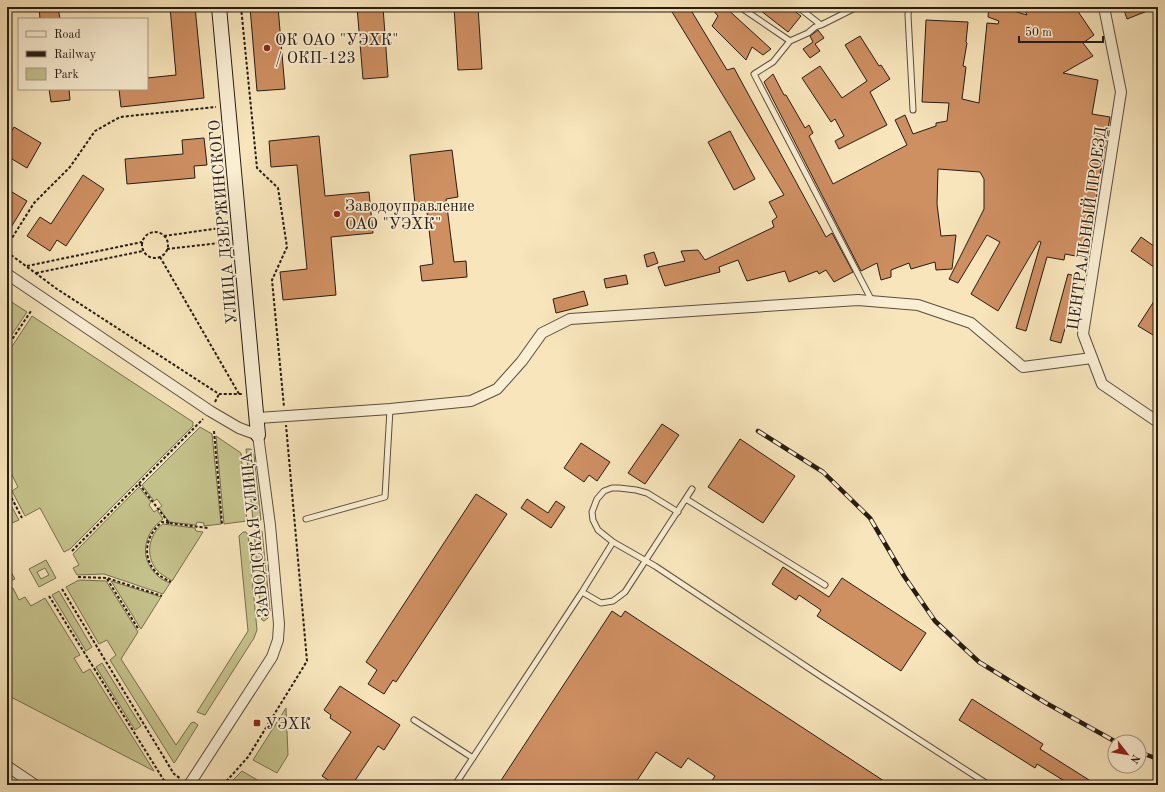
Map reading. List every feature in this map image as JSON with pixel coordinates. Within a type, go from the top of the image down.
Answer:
[{"type":"street","name":"УЛИЦА ДЗЕРЖИНСКОГО","points":[[219,7],[258,418],[258,435]]},
{"type":"street","name":"ЦЕНТРАЛЬНЫЙ ПРОЕЗД","points":[[1104,7],[1120,92],[1083,334],[1102,384],[1158,422]]},
{"type":"street","name":"ЗАВОДСКАЯ УЛИЦА","points":[[7,274],[210,410],[239,428],[258,435],[270,525],[279,624],[278,640],[272,657],[189,785]]},
{"type":"street","points":[[258,418],[390,409],[471,401],[497,389],[522,361],[542,333],[570,319],[858,300],[918,305],[971,323],[1023,367],[1092,358]]},
{"type":"street","points":[[7,766],[35,785]]},
{"type":"lane","points":[[740,7],[790,41]]},
{"type":"lane","points":[[798,7],[821,25]]},
{"type":"lane","points":[[857,7],[790,41],[773,62],[754,74],[872,302]]},
{"type":"lane","points":[[909,7],[908,15],[913,110]]},
{"type":"lane","points":[[306,519],[385,497],[390,409]]},
{"type":"lane","points":[[678,512],[647,493],[636,490],[612,488],[604,491],[597,499],[592,512],[593,520],[598,530],[613,542],[646,560],[989,785]]},
{"type":"lane","points":[[582,592],[601,603],[613,601],[625,592],[692,489]]},
{"type":"lane","points":[[686,499],[825,585]]},
{"type":"lane","points":[[456,785],[613,542]]},
{"type":"lane","points":[[414,720],[473,758]]},
{"type":"path","points":[[223,785],[248,758],[307,661],[272,280],[287,247],[278,188],[257,168],[241,7]]},
{"type":"path","points":[[7,246],[34,203],[70,166],[95,130],[120,117],[221,106]]},
{"type":"path","points":[[164,236],[234,226]]},
{"type":"path","points":[[151,232],[158,232],[164,236],[168,242],[165,254],[154,258],[147,256],[143,251],[142,242],[145,236],[151,232]]},
{"type":"path","points":[[167,249],[235,241]]},
{"type":"path","points":[[27,266],[142,242]]},
{"type":"path","points":[[36,273],[143,251]]},
{"type":"path","points":[[7,252],[57,289],[219,394],[245,394]]},
{"type":"path","points":[[160,257],[239,394]]},
{"type":"path","points":[[7,347],[31,311]]},
{"type":"path","points":[[72,551],[201,423],[210,410]]},
{"type":"path","points":[[214,431],[222,524]]},
{"type":"path","points":[[139,484],[168,523]]},
{"type":"path","points":[[7,489],[22,518]]},
{"type":"path","points":[[171,582],[159,575],[148,557],[147,548],[154,529],[162,522],[208,528]]},
{"type":"path","points":[[78,577],[107,578],[162,596]]},
{"type":"path","points":[[107,578],[140,630]]},
{"type":"path","points":[[62,589],[173,770]]},
{"type":"path","points":[[49,596],[165,782]]},
{"type":"green space","points":[[7,299],[27,312],[7,342]]},
{"type":"green space","points":[[32,316],[193,422],[193,426],[70,549],[64,552],[40,508],[25,516],[12,491],[18,487],[8,467],[7,468],[7,354]]},
{"type":"green space","points":[[200,427],[212,434],[221,524],[204,526],[204,523],[197,522],[196,525],[169,522],[159,508],[162,506],[157,499],[154,501],[142,485]]},
{"type":"green space","points":[[216,436],[241,453],[247,521],[224,524]]},
{"type":"green space","points":[[246,449],[251,449],[254,456],[261,520],[253,521]]},
{"type":"green space","points":[[139,487],[151,502],[149,505],[154,512],[157,510],[163,519],[156,525],[147,539],[146,555],[152,570],[160,578],[170,583],[163,594],[104,574],[77,575],[73,568],[79,565],[73,554]]},
{"type":"green space","points":[[7,498],[19,520],[12,523],[7,514]]},
{"type":"green space","points":[[163,524],[195,528],[196,531],[203,532],[172,581],[156,569],[150,557],[150,545],[154,533]]},
{"type":"green space","points":[[254,531],[262,531],[270,610],[268,618],[264,621],[261,617]]},
{"type":"green space","points":[[243,532],[246,532],[248,535],[257,630],[254,638],[205,715],[197,712],[248,631],[239,536]]},
{"type":"green space","points":[[46,560],[56,578],[39,587],[29,569]],"holes":[[[45,568],[49,575],[41,579],[37,572]]]},
{"type":"green space","points":[[7,565],[15,579],[7,582]]},
{"type":"green space","points":[[79,580],[106,581],[138,632],[121,659],[176,745],[191,723],[194,722],[198,725],[174,763],[110,660],[116,655],[107,640],[99,644],[66,587]]},
{"type":"green space","points":[[111,581],[161,597],[141,629]]},
{"type":"green space","points":[[13,588],[19,600],[25,597],[31,606],[45,598],[80,655],[74,658],[83,673],[90,669],[154,771],[7,695],[7,589]]},
{"type":"green space","points":[[59,591],[92,647],[86,651],[52,595]]},
{"type":"green space","points":[[102,663],[141,726],[135,730],[96,667]]},
{"type":"green space","points":[[286,708],[288,755],[277,773],[253,760]]},
{"type":"green space","points":[[242,771],[266,785],[228,785]]},
{"type":"building","points":[[39,7],[58,7],[60,18],[40,18]]},
{"type":"building","points":[[170,7],[195,7],[204,98],[121,107],[119,90],[148,90],[148,78],[176,75]]},
{"type":"building","name":"ОК ОАО \"УЭХК\" / ОКП-123","points":[[250,7],[278,7],[285,89],[257,91]]},
{"type":"building","points":[[357,7],[383,7],[388,77],[363,79]]},
{"type":"building","points":[[454,7],[478,7],[482,69],[458,70]]},
{"type":"building","points":[[669,7],[689,7],[727,70],[734,68],[826,237],[832,233],[853,272],[834,282],[826,270],[819,274],[817,271],[789,282],[785,271],[747,281],[738,260],[719,267],[720,272],[665,286],[658,267],[685,261],[681,251],[698,250],[705,260],[774,227],[772,221],[777,217],[769,202],[784,195]]},
{"type":"building","points":[[710,7],[725,7],[771,49],[763,55],[752,47],[746,60],[712,26],[718,16]]},
{"type":"building","points":[[756,7],[789,7],[801,16],[788,32]]},
{"type":"building","points":[[989,7],[1000,7],[1027,15],[1023,7],[1075,7],[1094,35],[1083,43],[1093,56],[1063,73],[1098,80],[1092,114],[1110,117],[1086,258],[1065,254],[1064,260],[1047,257],[1026,331],[1016,328],[1041,242],[1039,241],[998,311],[971,294],[1000,242],[987,235],[958,283],[949,279],[984,209],[984,179],[980,172],[938,169],[937,204],[941,236],[956,235],[952,269],[936,270],[935,262],[911,269],[909,263],[891,270],[891,277],[881,280],[877,263],[861,271],[764,82],[773,74],[784,95],[786,95],[805,128],[809,125],[813,133],[809,136],[833,184],[907,145],[895,120],[905,115],[913,134],[936,126],[936,123],[947,121],[949,103],[922,102],[926,20],[968,22],[967,43],[963,66],[966,67],[962,99],[979,103],[987,23],[998,24],[999,21],[988,17]]},
{"type":"building","points":[[1123,7],[1155,7],[1155,8],[1127,19]]},
{"type":"building","points":[[818,30],[824,38],[815,44],[820,51],[810,58],[803,49],[813,42],[810,36]]},
{"type":"building","points":[[860,36],[879,66],[881,65],[890,79],[870,92],[887,125],[839,149],[835,141],[844,136],[835,119],[831,122],[802,78],[820,66],[842,98],[867,81],[845,45]]},
{"type":"building","points":[[49,90],[69,90],[70,100],[51,102]]},
{"type":"building","points":[[14,127],[41,143],[27,168],[7,156],[7,139]]},
{"type":"building","points":[[730,131],[755,179],[734,190],[708,142]]},
{"type":"building","name":"Заводоуправление ОАО \"УЭХК\"","points":[[319,136],[325,196],[369,192],[373,233],[331,237],[336,295],[283,300],[280,272],[307,269],[297,165],[271,167],[269,141]]},
{"type":"building","points":[[204,138],[207,165],[194,166],[195,178],[127,184],[125,159],[183,154],[182,140]]},
{"type":"building","points":[[452,150],[458,197],[446,199],[454,262],[466,261],[467,277],[422,281],[420,266],[433,264],[426,203],[415,204],[410,155]]},
{"type":"building","points":[[83,175],[104,189],[66,246],[57,240],[50,251],[27,236],[40,217],[51,224]]},
{"type":"building","points":[[7,189],[27,201],[7,234]]},
{"type":"building","points":[[1141,237],[1158,249],[1158,270],[1131,251]]},
{"type":"building","points":[[654,252],[658,263],[647,267],[644,255]]},
{"type":"building","points":[[1068,274],[1079,277],[1061,343],[1050,340]]},
{"type":"building","points":[[626,275],[628,284],[606,288],[604,279]]},
{"type":"building","points":[[584,291],[588,305],[556,313],[553,299]]},
{"type":"building","points":[[1158,295],[1158,338],[1138,326]]},
{"type":"building","points":[[662,424],[679,435],[645,484],[628,473]]},
{"type":"building","points":[[740,439],[795,476],[763,523],[708,487]]},
{"type":"building","points":[[581,443],[610,462],[597,481],[589,475],[584,482],[564,468]]},
{"type":"building","points":[[476,494],[507,514],[396,682],[393,680],[384,694],[368,684],[377,670],[366,662]]},
{"type":"building","points":[[527,499],[548,513],[556,501],[565,507],[551,528],[521,508]]},
{"type":"building","points":[[783,567],[829,597],[842,578],[926,633],[901,671],[817,616],[821,610],[799,595],[796,600],[772,584]]},
{"type":"building","points":[[612,611],[621,617],[625,611],[890,785],[709,785],[715,776],[688,758],[681,768],[656,752],[634,785],[498,785]]},
{"type":"building","points":[[340,686],[400,725],[384,750],[378,746],[352,785],[336,785],[322,776],[351,732],[330,718],[331,715],[324,710]]},
{"type":"building","points":[[972,699],[1043,744],[1040,749],[1097,785],[1071,785],[1037,764],[1035,768],[959,720]]},
{"type":"railway","points":[[758,431],[823,472],[870,518],[904,576],[935,621],[979,662],[1046,703],[1107,737]]},
{"type":"railway","points":[[1147,755],[1158,759]]},
{"type":"place","name":"ОК ОАО \"УЭХК\" / ОКП-123","points":[[267,48]]},
{"type":"place","name":"Заводоуправление ОАО \"УЭХК\"","points":[[337,214]]},
{"type":"place","name":"УЭХК","points":[[257,723]]}]
